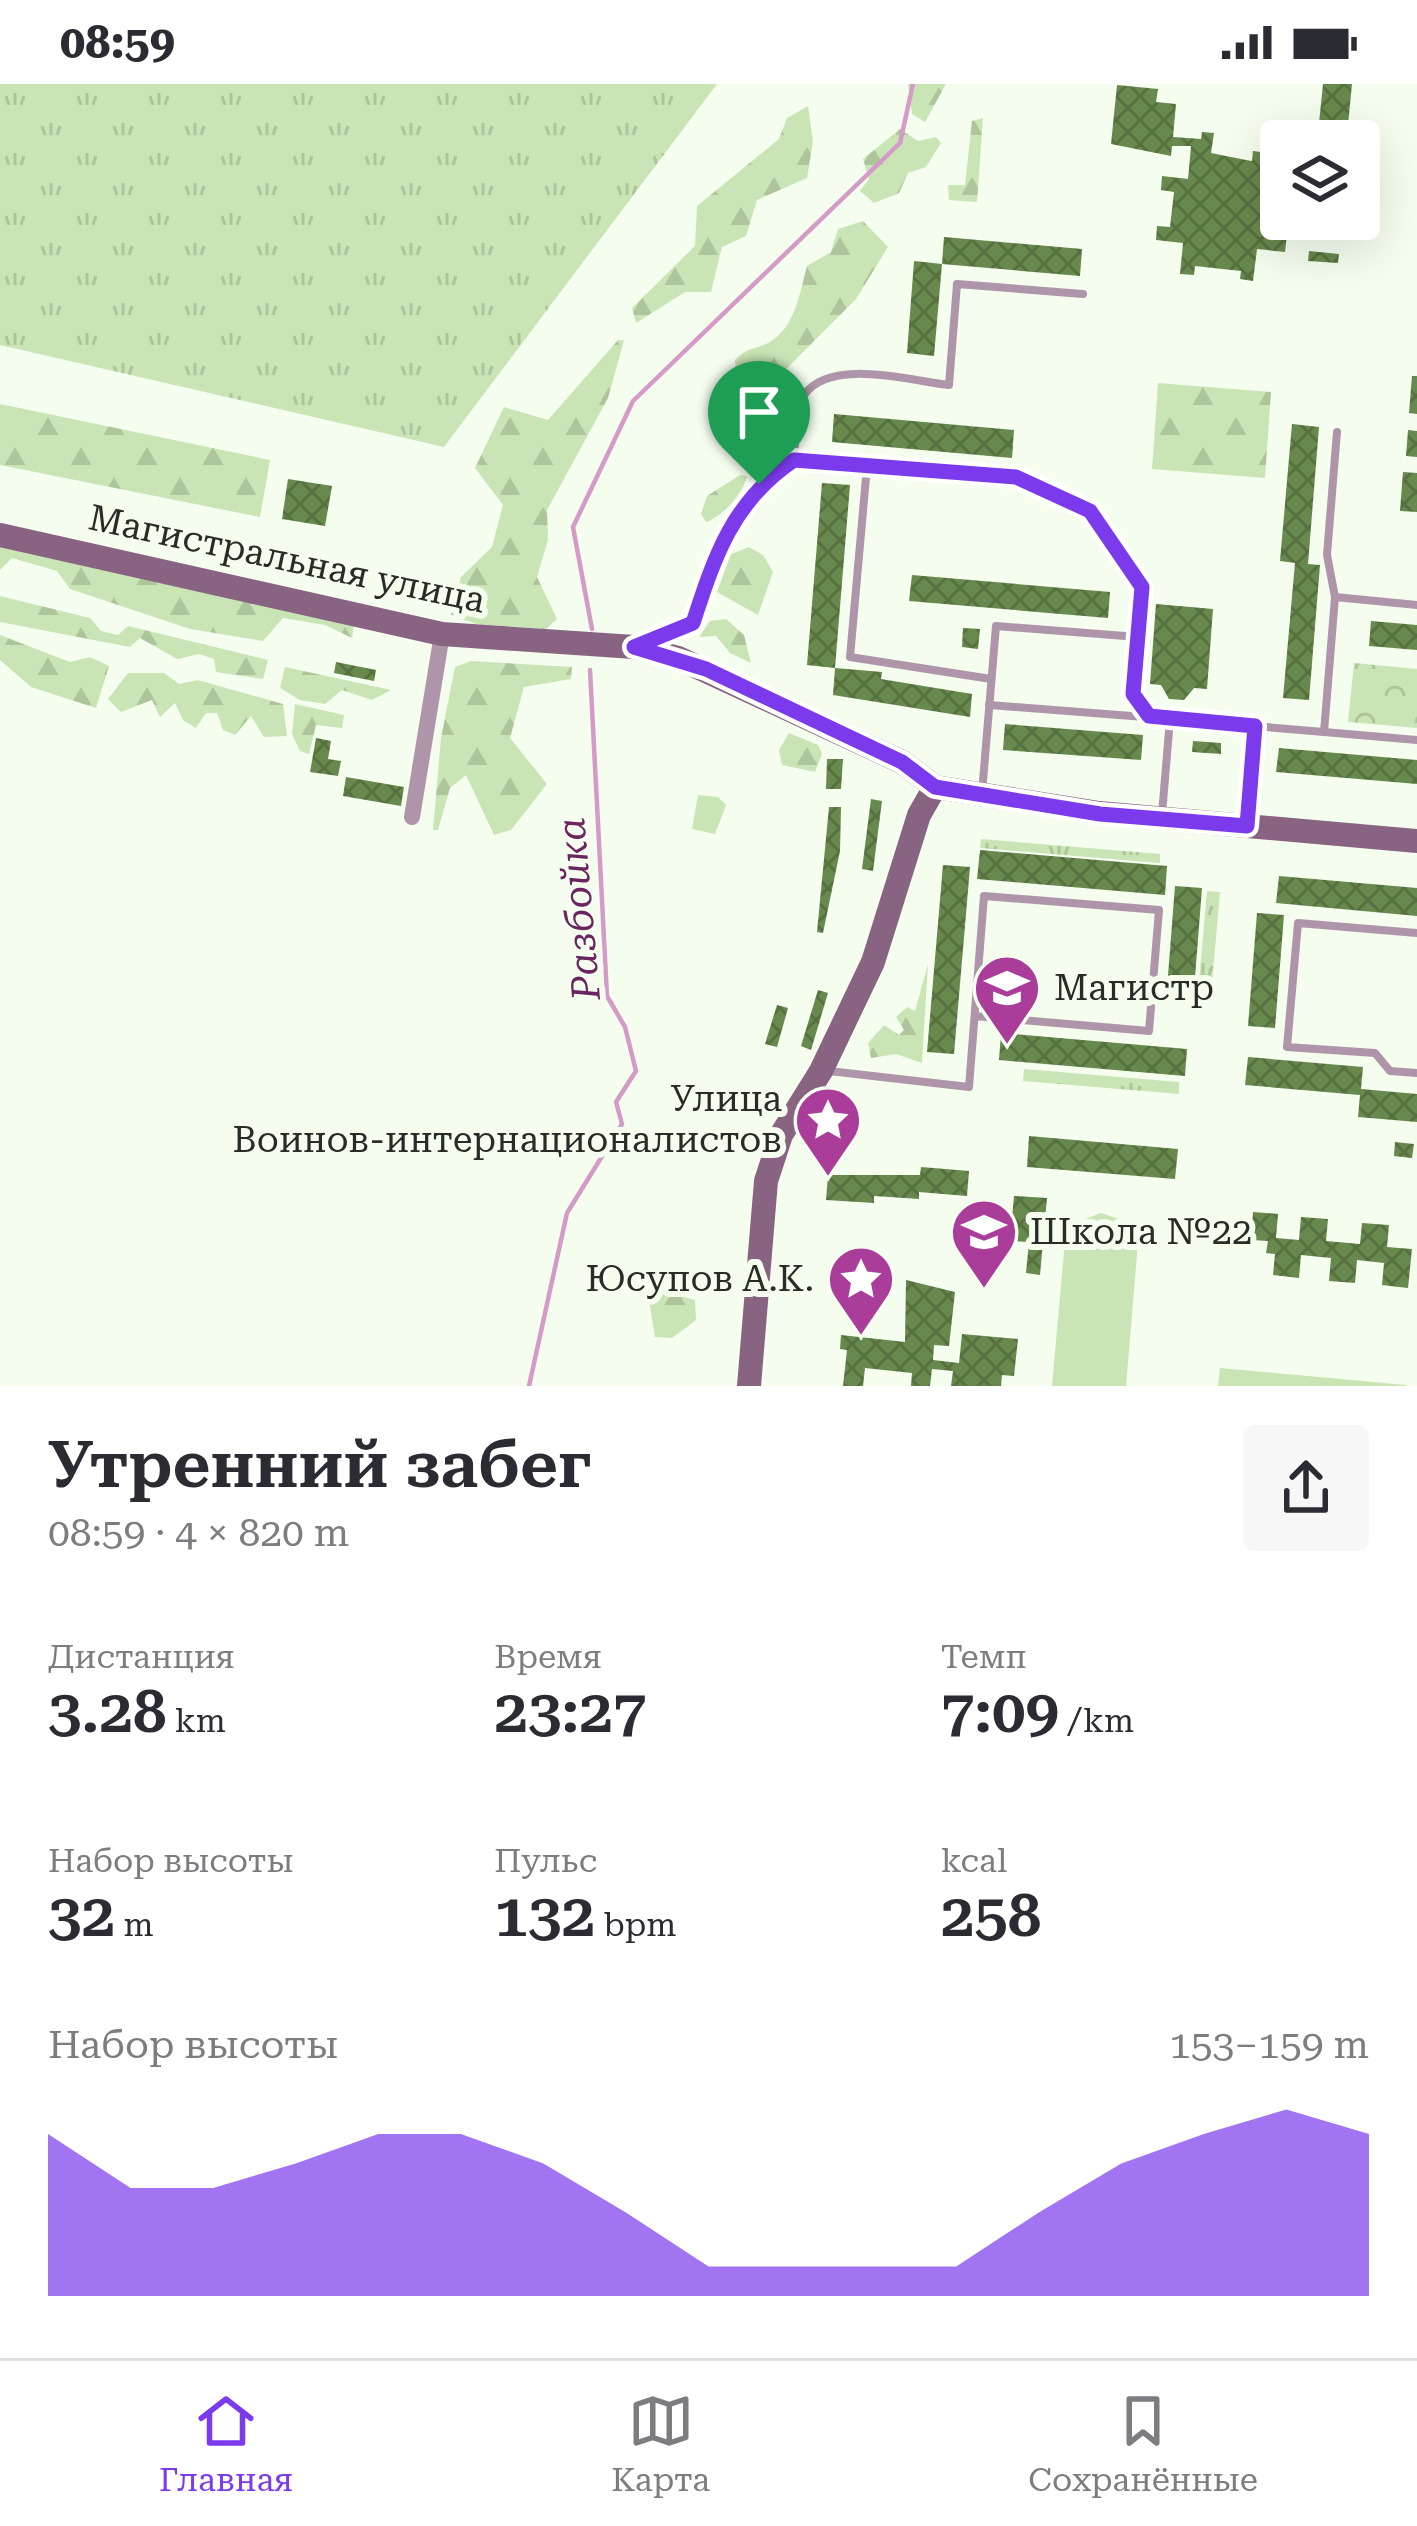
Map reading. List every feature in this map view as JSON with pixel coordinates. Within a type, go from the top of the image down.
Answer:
[{"type":"street","name":"Магистральная улица","points":[[0,535],[442,634],[634,647],[706,669],[902,762],[935,787]]},
{"type":"street","points":[[412,817],[442,634]]},
{"type":"street","points":[[749,1386],[766,1181],[781,1135],[821,1070],[873,962],[919,815],[935,787],[1162,819],[1417,841]]},
{"type":"lane","points":[[794,460],[799,406],[815,384],[851,374],[949,385],[957,284],[1083,295]]},
{"type":"lane","points":[[1324,731],[1335,597],[1328,555],[1337,432]]},
{"type":"lane","points":[[634,647],[693,623],[720,540],[759,484],[794,460],[1016,477],[1090,511],[1142,587],[1133,694],[1149,716]]},
{"type":"lane","points":[[867,466],[850,657],[991,679]]},
{"type":"lane","points":[[1335,597],[1417,605]]},
{"type":"lane","points":[[981,794],[996,626],[1138,637]]},
{"type":"lane","points":[[989,705],[1417,740]]},
{"type":"lane","points":[[1162,819],[1170,719]]},
{"type":"lane","points":[[1247,826],[1255,726]]},
{"type":"lane","points":[[821,1070],[969,1087],[985,896],[1159,910],[1150,1030],[975,1016]]},
{"type":"lane","points":[[1417,933],[1298,923],[1287,1047],[1375,1054],[1390,1071],[1417,1073]]},
{"type":"green space","points":[[0,84],[717,84],[444,447],[0,345]]},
{"type":"green space","points":[[908,84],[946,84],[925,122],[912,114]]},
{"type":"green space","points":[[808,106],[813,141],[807,178],[757,200],[746,236],[722,247],[711,292],[685,292],[636,323],[632,308],[695,246],[697,206],[779,139],[787,118]]},
{"type":"green space","points":[[983,118],[977,202],[949,200],[948,185],[965,185],[972,121]]},
{"type":"green space","points":[[900,129],[918,141],[936,137],[941,143],[926,167],[908,173],[899,193],[874,203],[860,191],[869,179],[863,159]]},
{"type":"green space","points":[[863,221],[888,247],[856,299],[759,396],[745,395],[737,385],[735,360],[777,337],[795,309],[807,266],[831,252],[838,229]]},
{"type":"green space","points":[[618,340],[624,340],[608,398],[547,510],[548,540],[537,577],[557,619],[546,629],[476,624],[451,615],[461,577],[492,547],[503,505],[475,468],[504,407],[548,420]]},
{"type":"green space","points":[[1158,383],[1271,392],[1265,478],[1152,469]]},
{"type":"green space","points":[[0,404],[270,460],[260,517],[0,465]]},
{"type":"green space","points":[[740,475],[747,476],[737,497],[706,522],[701,514],[707,496]]},
{"type":"green space","points":[[0,542],[354,625],[352,638],[325,625],[283,618],[263,641],[190,629],[70,589],[57,571],[12,558],[0,570]]},
{"type":"green space","points":[[749,547],[763,555],[773,572],[758,615],[717,592],[731,554]]},
{"type":"green space","points":[[0,596],[90,618],[101,631],[118,635],[128,626],[268,660],[263,679],[216,672],[214,659],[199,654],[177,659],[140,638],[130,647],[0,622]]},
{"type":"green space","points":[[726,619],[744,635],[751,663],[730,653],[716,636],[699,637],[710,621]]},
{"type":"green space","points":[[0,635],[70,662],[90,657],[109,666],[96,708],[31,687],[0,660]]},
{"type":"green space","points":[[471,661],[572,667],[571,679],[524,687],[510,738],[547,784],[511,830],[494,835],[466,775],[450,788],[438,830],[433,830],[441,738],[455,667]]},
{"type":"green space","points":[[1354,663],[1417,669],[1417,728],[1348,722]]},
{"type":"green space","points":[[285,667],[391,690],[372,700],[342,690],[325,704],[300,700],[280,688]]},
{"type":"green space","points":[[128,673],[164,673],[179,684],[198,680],[283,704],[287,736],[264,737],[251,716],[235,735],[223,730],[217,713],[206,713],[196,728],[183,720],[175,703],[160,717],[152,700],[121,712],[108,699]]},
{"type":"green space","points":[[295,704],[344,715],[342,728],[316,725],[309,754],[300,751],[292,734]]},
{"type":"green space","points":[[789,733],[818,745],[822,754],[815,772],[782,765],[779,750]]},
{"type":"green space","points":[[698,795],[718,797],[726,805],[715,834],[692,829]]},
{"type":"green space","points":[[981,839],[1160,854],[1160,863],[980,848]]},
{"type":"green space","points":[[1207,891],[1220,892],[1210,1005],[1197,1004]]},
{"type":"green space","points":[[928,964],[922,1063],[896,1054],[871,1058],[868,1043],[884,1025],[899,1035],[904,1030],[896,1017],[907,1007],[915,1011]]},
{"type":"green space","points":[[1024,1069],[1179,1082],[1179,1094],[1023,1081]]},
{"type":"green space","points":[[1101,1213],[1125,1221],[1138,1242],[1126,1386],[1052,1386],[1065,1240],[1077,1222]]},
{"type":"green space","points":[[655,1269],[665,1270],[674,1291],[695,1300],[696,1320],[672,1338],[655,1337],[645,1276]]},
{"type":"green space","points":[[1220,1368],[1406,1385],[1406,1386],[1218,1386]]},
{"type":"building","points":[[1323,84],[1352,84],[1348,120],[1319,120]]},
{"type":"building","points":[[1117,85],[1158,89],[1156,102],[1176,104],[1173,137],[1201,139],[1202,132],[1214,133],[1211,153],[1252,161],[1253,151],[1260,152],[1260,240],[1286,240],[1285,252],[1257,249],[1253,281],[1240,279],[1241,271],[1195,266],[1194,275],[1180,274],[1183,243],[1156,240],[1157,226],[1170,227],[1174,192],[1161,190],[1162,176],[1188,179],[1191,146],[1172,146],[1171,156],[1111,144]]},
{"type":"building","points":[[944,237],[1082,249],[1080,276],[942,264]]},
{"type":"building","points":[[1309,251],[1339,254],[1338,263],[1308,261]]},
{"type":"building","points":[[914,261],[942,264],[934,356],[907,353]]},
{"type":"building","points":[[1412,376],[1417,376],[1417,414],[1409,413]]},
{"type":"building","points":[[834,414],[1014,430],[1012,458],[832,442]]},
{"type":"building","points":[[1292,424],[1319,427],[1308,564],[1320,565],[1309,700],[1283,698],[1295,563],[1280,561]]},
{"type":"building","points":[[1408,430],[1417,431],[1417,457],[1406,456]]},
{"type":"building","points":[[1403,472],[1417,473],[1417,512],[1400,511]]},
{"type":"building","points":[[288,479],[332,486],[325,526],[282,519]]},
{"type":"building","points":[[822,483],[850,485],[835,668],[807,665]]},
{"type":"building","points":[[912,575],[1110,592],[1108,618],[909,601]]},
{"type":"building","points":[[1156,604],[1213,609],[1207,689],[1194,688],[1184,700],[1169,699],[1161,685],[1150,684]]},
{"type":"building","points":[[1371,621],[1417,625],[1417,650],[1369,646]]},
{"type":"building","points":[[963,628],[980,629],[978,649],[962,647]]},
{"type":"building","points":[[336,662],[376,670],[374,681],[334,673]]},
{"type":"building","points":[[835,668],[882,672],[881,679],[972,694],[970,717],[833,695]]},
{"type":"building","points":[[1005,724],[1143,735],[1141,760],[1003,750]]},
{"type":"building","points":[[316,738],[331,741],[328,759],[341,761],[338,776],[310,772]]},
{"type":"building","points":[[1193,741],[1221,743],[1221,754],[1192,752]]},
{"type":"building","points":[[1279,748],[1417,760],[1417,784],[1276,772]]},
{"type":"building","points":[[827,759],[843,759],[841,789],[826,789]]},
{"type":"building","points":[[346,777],[404,787],[401,806],[343,796]]},
{"type":"building","points":[[871,799],[882,801],[873,871],[862,869]]},
{"type":"building","points":[[829,807],[841,807],[840,851],[823,933],[817,932]]},
{"type":"building","points":[[980,850],[1167,866],[1165,895],[977,879]]},
{"type":"building","points":[[943,865],[970,867],[954,1054],[927,1052]]},
{"type":"building","points":[[1279,876],[1417,888],[1417,916],[1276,903]]},
{"type":"building","points":[[1175,886],[1202,888],[1193,1003],[1166,1001]]},
{"type":"building","points":[[1257,913],[1284,915],[1275,1028],[1248,1026]]},
{"type":"building","points":[[818,990],[828,993],[811,1050],[801,1046]]},
{"type":"building","points":[[777,1005],[788,1008],[777,1047],[765,1044]]},
{"type":"building","points":[[1001,1033],[1187,1049],[1185,1076],[999,1060]]},
{"type":"building","points":[[1248,1057],[1363,1067],[1361,1089],[1417,1094],[1417,1122],[1358,1117],[1360,1095],[1245,1085]]},
{"type":"building","points":[[1029,1136],[1178,1149],[1175,1179],[1027,1167]]},
{"type":"building","points":[[1395,1142],[1414,1144],[1412,1158],[1394,1156]]},
{"type":"building","points":[[921,1167],[969,1171],[967,1196],[919,1192],[919,1199],[874,1196],[874,1203],[826,1200],[828,1175],[920,1175]]},
{"type":"building","points":[[1014,1196],[1047,1198],[1040,1275],[1026,1273],[1029,1242],[1010,1241]]},
{"type":"building","points":[[1253,1212],[1278,1214],[1276,1238],[1299,1240],[1301,1217],[1328,1219],[1326,1241],[1360,1244],[1362,1223],[1389,1225],[1387,1247],[1412,1249],[1408,1288],[1382,1285],[1384,1263],[1357,1260],[1355,1283],[1329,1281],[1331,1258],[1301,1255],[1299,1278],[1273,1275],[1275,1254],[1266,1253],[1268,1241],[1251,1240]]},
{"type":"building","points":[[906,1280],[955,1292],[949,1346],[934,1345],[933,1360],[959,1363],[962,1334],[1018,1339],[1014,1376],[1002,1375],[1001,1386],[951,1386],[953,1371],[932,1369],[930,1386],[911,1386],[912,1373],[865,1368],[863,1386],[843,1386],[847,1350],[840,1349],[841,1335],[905,1342]]},
{"type":"waterway","name":"Разбойка","points":[[592,629],[573,527],[633,401],[900,143],[913,84]]},
{"type":"waterway","name":"Разбойка","points":[[529,1386],[567,1213],[622,1124],[616,1102],[636,1071],[625,1027],[607,996],[590,670]]},
{"type":"place","name":"Магистр","points":[[1007,1047]]},
{"type":"place","name":"Улица Воинов-интернационалистов","points":[[828,1179]]},
{"type":"place","name":"Школа №22","points":[[984,1291]]},
{"type":"place","name":"Юсупов А.К.","points":[[861,1338]]},
{"type":"route","points":[[794,460],[1016,477],[1090,511],[1142,587],[1133,694],[1149,716],[1255,726],[1247,826],[1100,814],[935,787],[902,762],[706,669],[634,647],[693,623],[720,540],[759,484],[794,460]]}]
